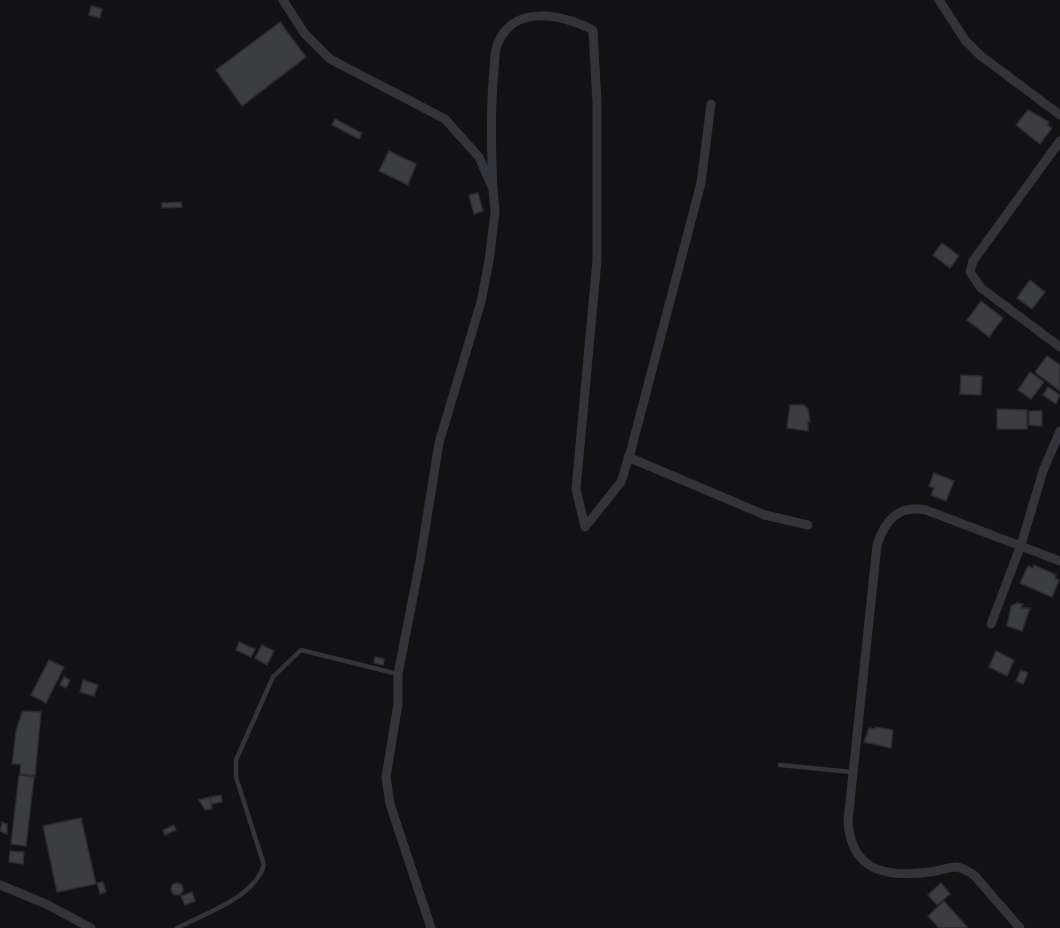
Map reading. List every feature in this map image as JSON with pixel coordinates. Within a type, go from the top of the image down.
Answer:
[{"type":"street","points":[[283,0],[304,33],[330,59],[446,119],[479,157],[493,189]]},
{"type":"street","points":[[939,0],[966,40],[981,56],[1060,115]]},
{"type":"street","points":[[431,928],[386,790],[398,704],[398,674],[420,561],[439,443],[481,302],[489,261],[495,212],[490,112],[497,44],[510,25],[526,15],[555,16],[593,30],[597,103],[597,260],[576,489],[585,527],[621,482],[701,183],[711,104]]},
{"type":"street","points":[[1060,141],[973,261],[970,272],[981,288],[1060,346]]},
{"type":"street","points":[[991,624],[1021,545],[1043,471],[1060,431]]},
{"type":"street","points":[[628,458],[765,514],[808,525]]},
{"type":"street","points":[[1020,928],[974,875],[959,867],[915,874],[891,873],[876,868],[856,855],[849,841],[848,821],[877,545],[882,528],[891,517],[915,508],[1060,561]]},
{"type":"street","points":[[0,885],[46,904],[91,928]]},
{"type":"lane","points":[[177,928],[240,895],[260,878],[264,865],[236,777],[236,760],[273,677],[301,650],[398,674]]},
{"type":"lane","points":[[780,765],[854,772]]},
{"type":"building","points":[[91,6],[102,9],[100,18],[89,15]]},
{"type":"building","points":[[280,22],[306,57],[242,106],[216,70]]},
{"type":"building","points":[[1028,110],[1049,122],[1047,125],[1052,128],[1040,144],[1016,125]]},
{"type":"building","points":[[335,119],[362,133],[359,139],[332,125]]},
{"type":"building","points":[[389,151],[416,164],[408,185],[379,171]]},
{"type":"building","points":[[478,193],[483,211],[474,214],[469,195]]},
{"type":"building","points":[[181,202],[182,207],[162,208],[162,203]]},
{"type":"building","points":[[942,243],[959,256],[950,268],[933,255]]},
{"type":"building","points":[[1030,280],[1045,292],[1032,309],[1017,298]]},
{"type":"building","points":[[981,301],[1003,318],[989,337],[967,320]]},
{"type":"building","points":[[1047,356],[1060,365],[1060,391],[1035,372]]},
{"type":"building","points":[[1030,372],[1044,382],[1031,399],[1018,390]]},
{"type":"building","points":[[961,375],[982,376],[981,395],[960,394]]},
{"type":"building","points":[[1048,387],[1060,395],[1056,404],[1043,395]]},
{"type":"building","points":[[790,405],[804,405],[808,409],[810,422],[808,422],[808,431],[787,428]]},
{"type":"building","points":[[997,409],[1027,410],[1027,429],[997,429]]},
{"type":"building","points":[[1029,411],[1042,411],[1042,426],[1029,425]]},
{"type":"building","points":[[934,473],[954,481],[946,501],[931,495],[934,488],[929,486]]},
{"type":"building","points":[[1034,565],[1056,575],[1055,578],[1059,580],[1052,597],[1020,583],[1028,566],[1033,568]]},
{"type":"building","points":[[1017,603],[1023,604],[1021,608],[1030,608],[1022,631],[1007,626],[1011,606]]},
{"type":"building","points":[[239,642],[255,649],[251,657],[236,650]]},
{"type":"building","points":[[262,645],[274,651],[267,665],[255,658]]},
{"type":"building","points":[[996,651],[1014,660],[1007,676],[989,667]]},
{"type":"building","points":[[375,657],[384,659],[383,665],[374,663]]},
{"type":"building","points":[[49,660],[64,667],[46,703],[31,695]]},
{"type":"building","points":[[1021,670],[1028,673],[1023,684],[1016,681]]},
{"type":"building","points":[[64,677],[70,680],[66,688],[60,685]]},
{"type":"building","points":[[83,680],[98,685],[94,696],[80,692]]},
{"type":"building","points":[[22,712],[41,712],[35,776],[20,774],[21,764],[12,764],[16,731]]},
{"type":"building","points":[[875,727],[893,730],[891,748],[864,742],[869,728],[875,729]]},
{"type":"building","points":[[19,775],[34,777],[26,846],[11,844]]},
{"type":"building","points":[[221,795],[222,802],[211,804],[210,797]]},
{"type":"building","points":[[210,797],[212,809],[205,810],[199,800]]},
{"type":"building","points":[[81,818],[96,884],[57,892],[43,826]]},
{"type":"building","points":[[2,822],[7,824],[7,834],[0,831]]},
{"type":"building","points":[[174,825],[176,830],[165,835],[163,830]]},
{"type":"building","points":[[10,851],[24,852],[23,864],[9,862]]},
{"type":"building","points":[[103,882],[106,892],[100,894],[97,883]]},
{"type":"building","points":[[179,883],[183,889],[179,895],[175,895],[171,887]]},
{"type":"building","points":[[941,883],[950,894],[937,905],[928,895]]},
{"type":"building","points":[[192,892],[195,901],[185,905],[181,896]]},
{"type":"building","points":[[944,901],[966,928],[939,928],[928,916]]}]
